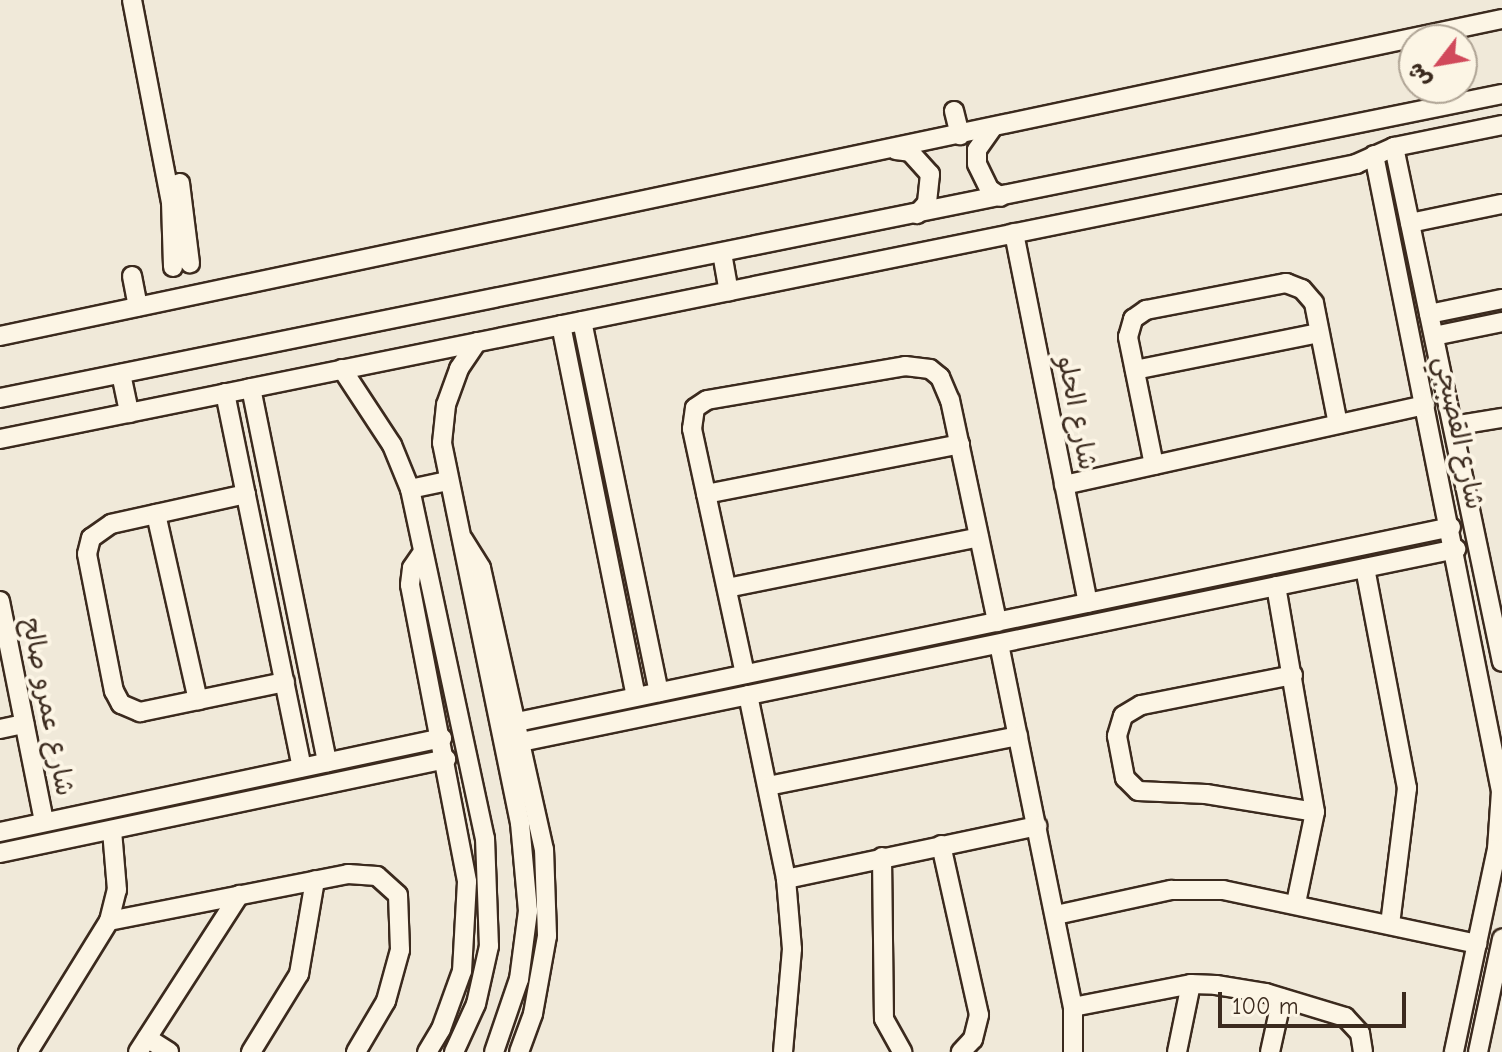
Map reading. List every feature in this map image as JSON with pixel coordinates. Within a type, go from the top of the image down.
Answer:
[{"type":"street","points":[[132,0],[182,265],[183,200],[144,0]]},
{"type":"street","points":[[0,336],[1502,19]]},
{"type":"street","points":[[0,398],[1502,94]]},
{"type":"street","points":[[954,111],[960,135]]},
{"type":"street","points":[[0,439],[1356,164],[1394,147],[1502,125]]},
{"type":"street","points":[[993,127],[977,150],[977,164],[980,178],[1001,197]]},
{"type":"street","name":"شارع القصبجي","points":[[1394,147],[1502,662]]},
{"type":"street","points":[[895,149],[910,152],[930,174],[927,203],[917,214]]},
{"type":"street","name":"شارع القصبجي","points":[[1374,155],[1468,609],[1501,791],[1497,849],[1454,1052]]},
{"type":"street","points":[[1384,208],[1406,203]]},
{"type":"street","points":[[1410,223],[1502,204]]},
{"type":"street","name":"شارع الحلو","points":[[1014,233],[1088,603]]},
{"type":"street","points":[[722,253],[729,291]]},
{"type":"street","points":[[132,276],[138,306]]},
{"type":"street","points":[[1154,465],[1129,328],[1146,310],[1286,283],[1302,289],[1314,303],[1338,424]]},
{"type":"street","points":[[1429,314],[1502,299]]},
{"type":"street","points":[[582,321],[659,692]]},
{"type":"street","points":[[1434,336],[1502,322]]},
{"type":"street","points":[[561,325],[636,697]]},
{"type":"street","points":[[1135,370],[1319,333]]},
{"type":"street","points":[[458,533],[481,568],[539,820],[549,897],[547,936],[536,1001],[519,1052],[496,1049],[525,945],[528,911],[520,823],[458,533],[442,443],[446,405],[459,369],[477,342]]},
{"type":"street","points":[[745,674],[691,422],[695,408],[707,400],[917,366],[930,369],[947,387],[997,622]]},
{"type":"street","points":[[342,369],[384,431],[410,489],[485,838],[491,917],[487,961],[476,1004],[454,1052]]},
{"type":"street","points":[[121,374],[129,413]]},
{"type":"street","points":[[251,388],[327,762]]},
{"type":"street","points":[[225,393],[302,767]]},
{"type":"street","points":[[1064,485],[1425,405]]},
{"type":"street","points":[[1453,426],[1502,418]]},
{"type":"street","points":[[706,494],[960,444]]},
{"type":"street","points":[[410,489],[448,481]]},
{"type":"street","points":[[246,494],[103,527],[87,546],[114,691],[126,709],[140,712],[285,682]]},
{"type":"street","points":[[156,514],[198,700]]},
{"type":"street","points":[[517,722],[1451,527]]},
{"type":"street","points":[[1421,533],[1425,556]]},
{"type":"street","points":[[727,588],[979,537]]},
{"type":"street","points":[[521,742],[1456,549]]},
{"type":"street","points":[[423,552],[412,568],[410,585],[462,841],[467,917],[462,971],[441,1029],[427,1052]]},
{"type":"street","points":[[1365,568],[1407,788],[1407,817],[1390,925]]},
{"type":"street","points":[[1276,586],[1315,812],[1296,903]]},
{"type":"street","name":"شارع عمرو صالح","points":[[0,601],[4,641],[44,822]]},
{"type":"street","points":[[1468,609],[1490,604]]},
{"type":"street","points":[[999,644],[1073,1007],[1073,1052]]},
{"type":"street","points":[[880,646],[885,667]]},
{"type":"street","points":[[1293,675],[1141,705],[1123,716],[1117,736],[1125,778],[1138,791],[1209,794],[1315,812]]},
{"type":"street","points":[[748,695],[786,879],[792,949],[783,1052]]},
{"type":"street","points":[[555,714],[560,734]]},
{"type":"street","points":[[0,729],[24,724]]},
{"type":"street","points":[[768,786],[1018,736]]},
{"type":"street","points":[[0,832],[442,738]]},
{"type":"street","points":[[407,745],[411,767]]},
{"type":"street","points":[[0,853],[446,759]]},
{"type":"street","points":[[191,791],[195,812]]},
{"type":"street","points":[[520,823],[539,820]]},
{"type":"street","points":[[786,879],[1037,826]]},
{"type":"street","points":[[28,1052],[109,921],[117,890],[112,830]]},
{"type":"street","points":[[462,841],[485,838]]},
{"type":"street","points":[[941,845],[979,1015],[973,1039],[961,1052]]},
{"type":"street","points":[[882,857],[884,1019],[902,1052]]},
{"type":"street","points":[[109,921],[315,880],[362,873],[377,876],[398,895],[400,937],[394,976],[356,1052]]},
{"type":"street","points":[[251,1052],[299,974],[315,880]]},
{"type":"street","points":[[1056,915],[1196,888],[1296,903],[1477,944]]},
{"type":"street","points":[[169,1052],[142,1045],[239,895]]},
{"type":"street","points":[[1478,1052],[1502,939]]},
{"type":"street","points":[[1073,1007],[1191,984],[1282,998],[1345,1017],[1360,1033],[1363,1052]]},
{"type":"street","points":[[1177,1052],[1191,984]]},
{"type":"street","points":[[1270,1052],[1282,998]]}]
